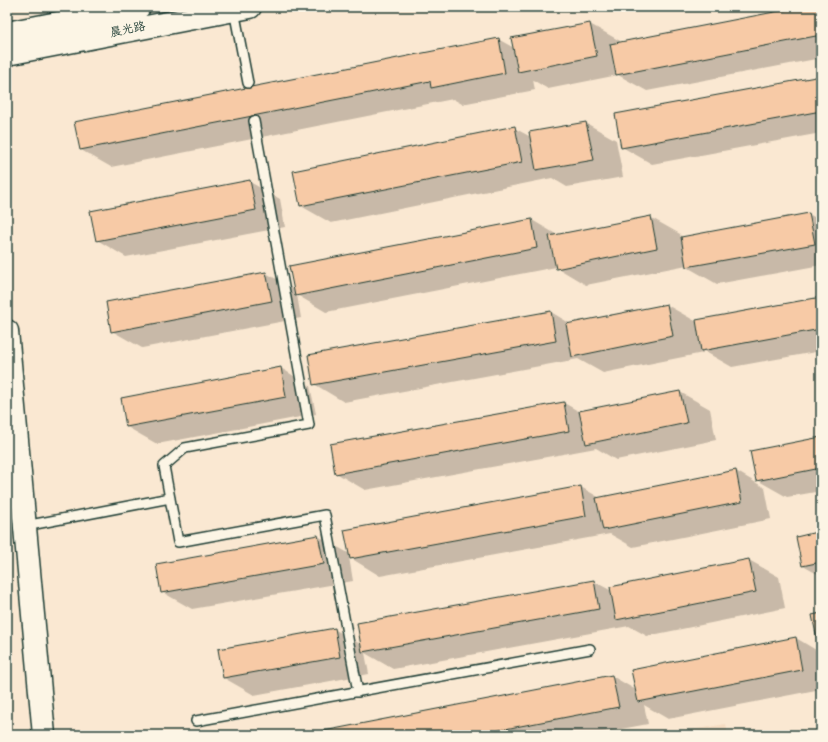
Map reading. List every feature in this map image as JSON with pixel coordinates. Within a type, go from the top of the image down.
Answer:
[{"type":"street","name":"晨光路","points":[[7,33],[139,7]]},
{"type":"street","name":"晨光路","points":[[7,54],[242,9]]},
{"type":"street","points":[[7,331],[44,735]]},
{"type":"lane","points":[[242,9],[248,83]]},
{"type":"lane","points":[[254,122],[309,426],[185,448],[164,466],[178,542],[326,515],[358,692]]},
{"type":"lane","points":[[25,526],[170,498]]},
{"type":"lane","points":[[196,721],[590,649]]},
{"type":"shaded area","points":[[726,724],[728,735],[662,735]]},
{"type":"building","points":[[800,7],[817,7],[821,35],[616,75],[610,44]]},
{"type":"building","points":[[590,23],[597,56],[518,72],[511,38]]},
{"type":"building","points":[[499,38],[505,73],[431,88],[430,81],[80,150],[74,122]]},
{"type":"building","points":[[821,76],[821,111],[621,148],[615,114]]},
{"type":"building","points":[[586,122],[594,160],[536,170],[529,132]]},
{"type":"building","points":[[515,126],[522,162],[300,206],[293,171]]},
{"type":"building","points":[[250,180],[256,210],[96,241],[90,211]]},
{"type":"building","points":[[809,213],[815,244],[686,267],[681,237]]},
{"type":"building","points":[[651,216],[657,248],[556,269],[549,236]]},
{"type":"building","points":[[532,219],[537,248],[295,296],[289,266]]},
{"type":"building","points":[[266,272],[272,301],[111,332],[106,302]]},
{"type":"building","points":[[821,297],[821,329],[701,351],[696,320]]},
{"type":"building","points":[[667,304],[673,336],[572,357],[566,324]]},
{"type":"building","points":[[551,311],[556,341],[313,385],[308,355]]},
{"type":"building","points":[[281,367],[286,397],[126,427],[121,398]]},
{"type":"building","points":[[680,391],[687,423],[586,444],[579,411]]},
{"type":"building","points":[[564,402],[569,431],[335,474],[330,444]]},
{"type":"building","points":[[821,437],[821,468],[756,481],[750,451]]},
{"type":"building","points":[[736,470],[742,502],[603,530],[596,498]]},
{"type":"building","points":[[581,486],[586,516],[350,559],[344,530]]},
{"type":"building","points":[[821,531],[821,562],[802,566],[796,537]]},
{"type":"building","points":[[318,535],[324,564],[161,593],[156,564]]},
{"type":"building","points":[[749,559],[756,592],[616,620],[610,587]]},
{"type":"building","points":[[594,580],[599,609],[362,652],[357,623]]},
{"type":"building","points":[[821,613],[821,644],[818,644],[812,615]]},
{"type":"building","points":[[335,628],[340,657],[223,678],[218,649]]},
{"type":"building","points":[[796,637],[802,670],[638,702],[631,670]]},
{"type":"building","points":[[612,675],[619,707],[474,735],[303,735]]}]
